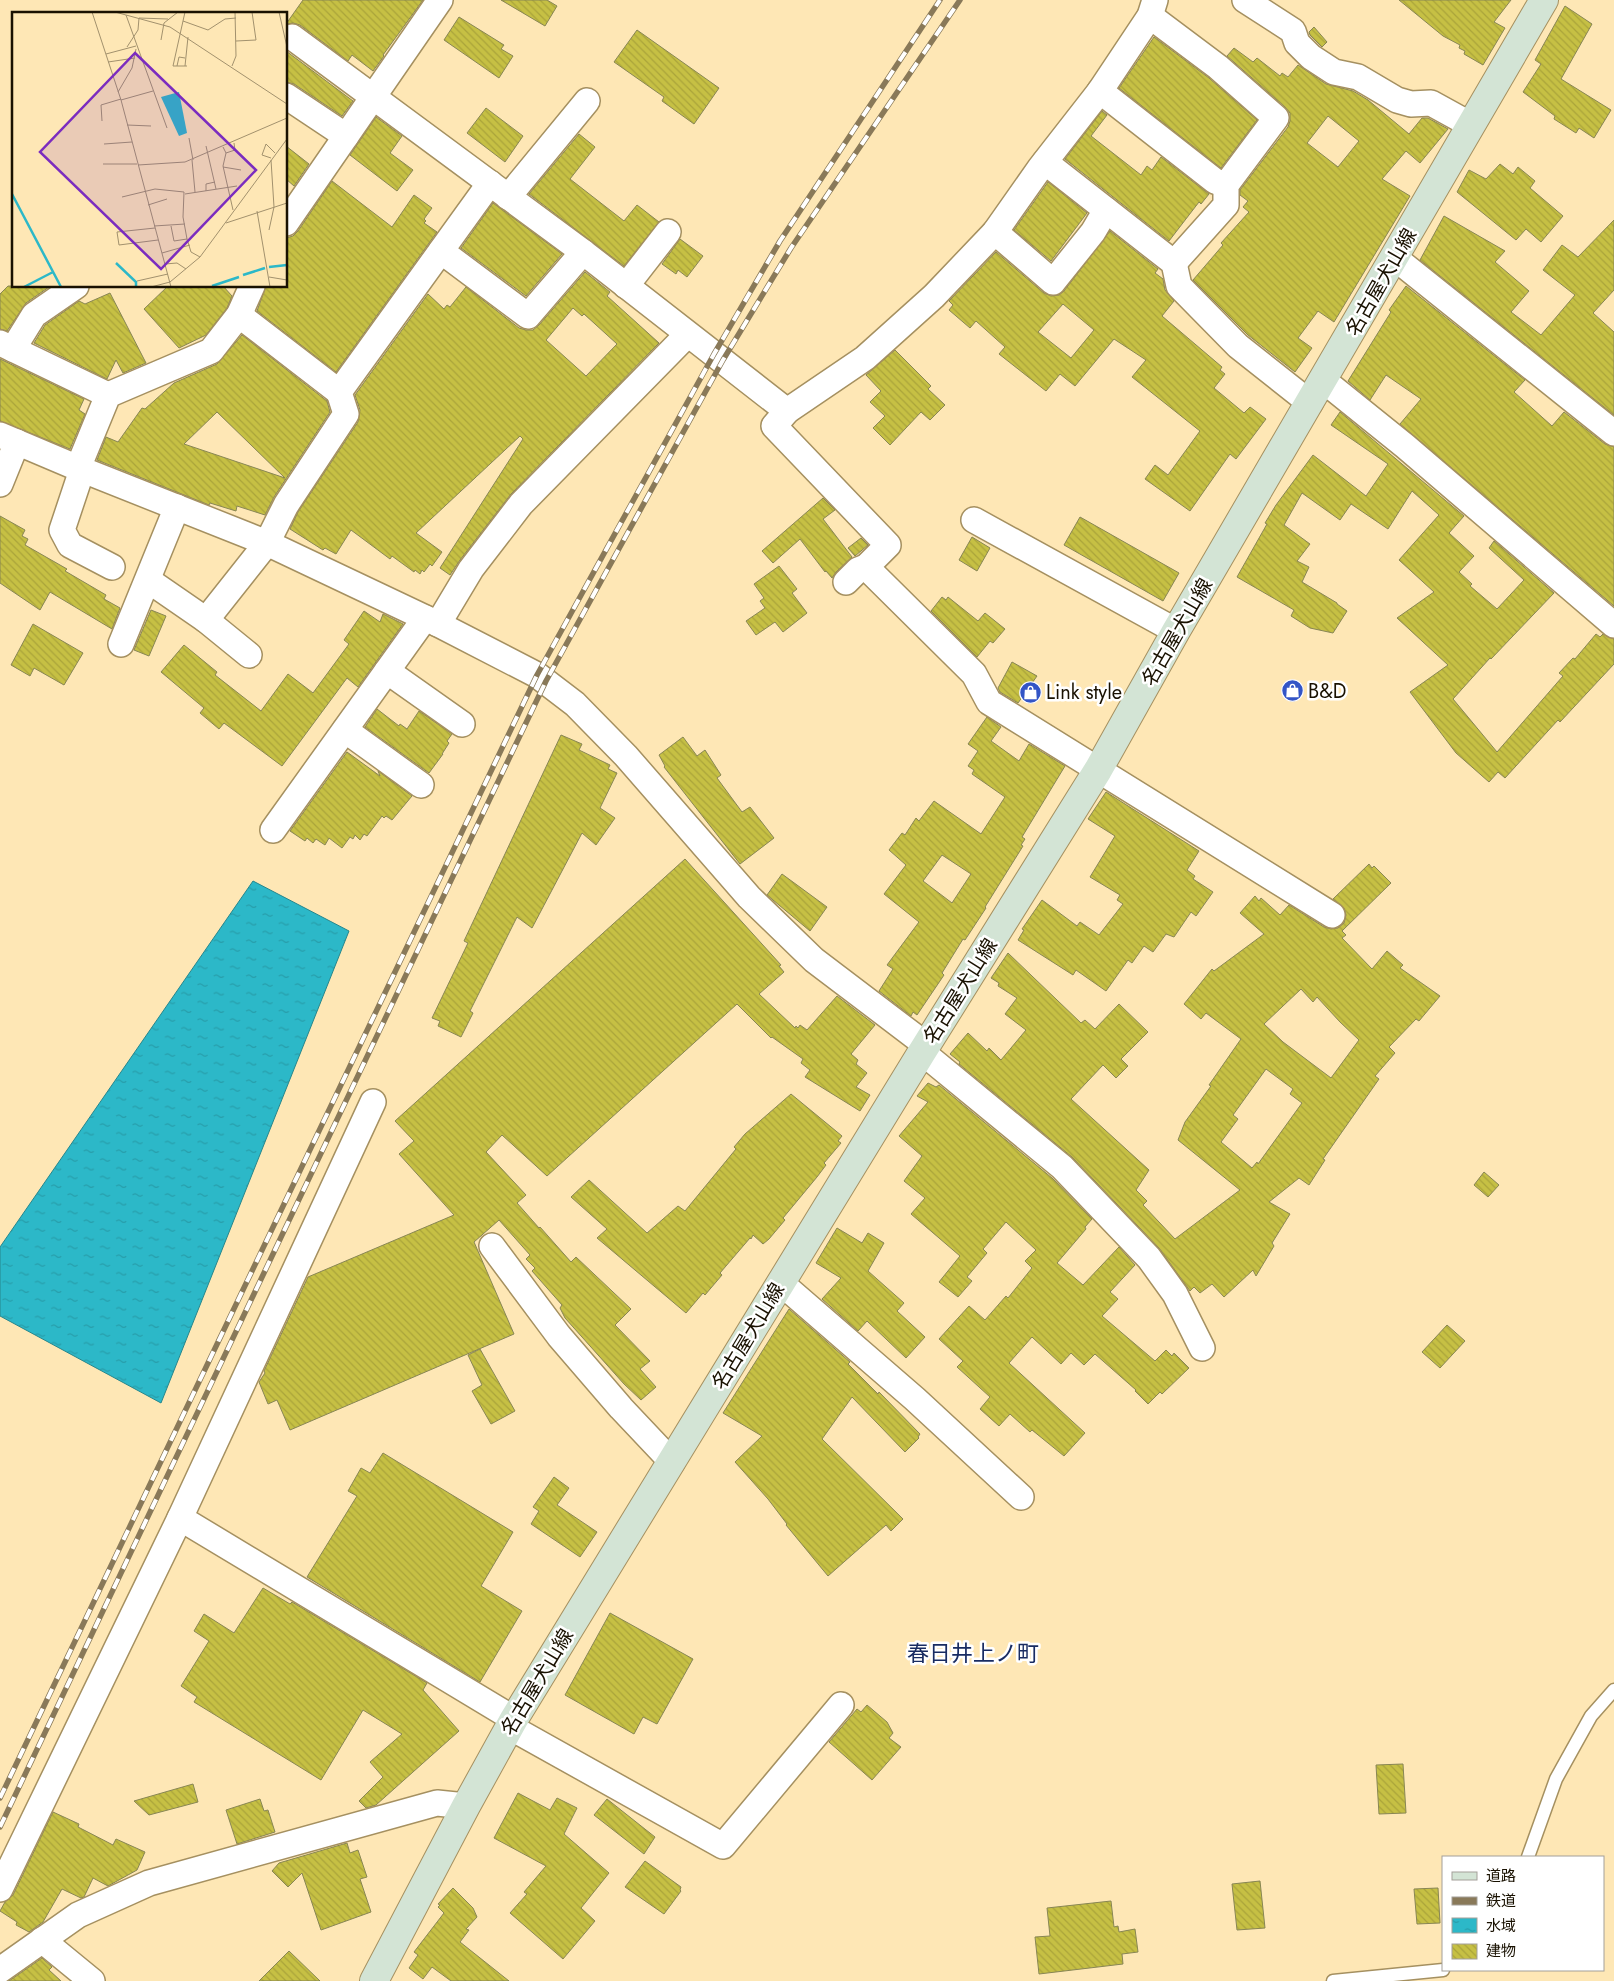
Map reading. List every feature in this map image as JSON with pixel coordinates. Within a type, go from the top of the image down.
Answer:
[{"type":"main road","name":"名古屋犬山線","points":[[374,1981],[512,1723],[924,1048],[1098,770],[1176,631],[1544,0]]},
{"type":"street","points":[[288,220],[440,0]]},
{"type":"street","points":[[1245,0],[1293,31],[1297,43],[1311,57],[1334,72],[1358,77],[1397,100],[1410,104],[1431,103],[1472,126]]},
{"type":"street","points":[[846,582],[858,570],[866,567],[888,545],[774,426],[787,411],[865,358],[934,296],[996,232],[1045,162],[1100,91],[1153,8],[1276,118],[1226,185],[1226,205],[1174,263]]},
{"type":"street","points":[[292,37],[583,252],[687,335],[787,411]]},
{"type":"street","points":[[1100,91],[1216,181],[1226,185]]},
{"type":"street","points":[[288,97],[346,136]]},
{"type":"street","points":[[339,392],[441,251],[588,101]]},
{"type":"street","points":[[1045,162],[1174,263],[1179,286],[1238,346],[1405,446],[1614,625]]},
{"type":"street","points":[[996,232],[1053,282],[1093,232],[1106,210]]},
{"type":"street","points":[[626,286],[668,232]]},
{"type":"street","points":[[441,251],[528,316],[583,252]]},
{"type":"street","points":[[1395,258],[1614,433]]},
{"type":"street","points":[[73,288],[34,314],[6,346],[108,395]]},
{"type":"street","points":[[112,567],[70,545],[62,530],[80,469],[108,395],[211,351],[243,296],[339,392],[346,414],[286,505],[267,543],[206,620]]},
{"type":"street","points":[[273,830],[387,671],[431,621],[521,504],[687,335]]},
{"type":"street","points":[[0,484],[8,438],[80,469],[267,543],[431,621],[537,675],[575,704],[626,756],[750,897],[814,960],[924,1048],[1062,1167],[1142,1251],[1175,1294],[1202,1348]]},
{"type":"street","points":[[121,644],[178,508]]},
{"type":"street","points":[[974,520],[1176,631]]},
{"type":"street","points":[[866,567],[974,674],[989,702],[1332,915]]},
{"type":"street","points":[[148,580],[206,620],[249,655]]},
{"type":"street","points":[[387,671],[462,724]]},
{"type":"street","points":[[345,730],[421,785]]},
{"type":"street","points":[[0,1888],[180,1518],[374,1102]]},
{"type":"street","points":[[492,1246],[559,1336],[672,1462]]},
{"type":"street","points":[[781,1283],[915,1399],[1022,1497]]},
{"type":"street","points":[[180,1518],[512,1723],[723,1846],[841,1706]]},
{"type":"street","points":[[0,1970],[78,1915],[149,1883],[437,1803],[466,1806]]},
{"type":"street","points":[[42,1940],[92,1981]]},
{"type":"lane","points":[[1528,1856],[1556,1779],[1591,1716],[1614,1690]]},
{"type":"lane","points":[[1333,1981],[1421,1977],[1442,1970]]},
{"type":"water","points":[[253,881],[349,931],[161,1403],[0,1316],[0,1247]]},
{"type":"building","points":[[303,0],[423,0],[373,71],[352,55],[348,61],[300,25],[288,24]]},
{"type":"building","points":[[501,0],[547,0],[557,6],[545,26]]},
{"type":"building","points":[[1399,0],[1511,0],[1494,22],[1505,28],[1483,65],[1464,54],[1465,51],[1459,48],[1460,45],[1443,36]]},
{"type":"building","points":[[1565,6],[1592,24],[1561,79],[1611,110],[1594,138],[1579,128],[1576,133],[1554,119],[1555,116],[1523,92],[1541,64],[1535,60]]},
{"type":"building","points":[[459,17],[504,45],[501,49],[513,56],[499,78],[444,40]]},
{"type":"building","points":[[1314,27],[1327,42],[1322,47],[1310,35],[1309,32]]},
{"type":"building","points":[[637,30],[719,88],[694,124],[662,101],[664,97],[614,62]]},
{"type":"building","points":[[1154,37],[1209,78],[1257,120],[1221,168],[1119,88]]},
{"type":"building","points":[[1234,48],[1253,62],[1257,58],[1280,76],[1282,73],[1288,77],[1298,65],[1326,84],[1353,91],[1368,100],[1409,134],[1422,118],[1428,118],[1448,129],[1420,163],[1406,151],[1382,179],[1410,196],[1334,322],[1318,311],[1298,338],[1312,348],[1295,372],[1248,335],[1193,280],[1223,245],[1221,243],[1249,212],[1243,207],[1248,201],[1240,195],[1240,190],[1288,127],[1290,121],[1290,113],[1285,107],[1227,56]],"holes":[[[1328,116],[1359,141],[1338,167],[1307,143]]]},
{"type":"building","points":[[288,52],[353,101],[342,116],[294,84],[288,82]]},
{"type":"building","points":[[486,108],[523,136],[505,162],[467,133]]},
{"type":"building","points":[[1102,111],[1107,115],[1091,136],[1141,175],[1147,166],[1152,170],[1161,157],[1209,194],[1201,204],[1199,202],[1169,241],[1065,159]]},
{"type":"building","points":[[376,117],[402,136],[390,153],[413,170],[397,191],[350,155]]},
{"type":"building","points":[[579,134],[595,147],[570,179],[624,221],[637,205],[659,222],[624,266],[529,194]]},
{"type":"building","points":[[288,148],[309,164],[294,186],[288,181]]},
{"type":"building","points":[[1500,164],[1513,174],[1518,167],[1535,181],[1530,188],[1563,216],[1541,242],[1526,229],[1516,240],[1457,192],[1469,170],[1486,179]]},
{"type":"building","points":[[332,181],[392,227],[414,195],[432,208],[424,219],[426,221],[424,223],[437,232],[336,372],[257,311],[265,288],[288,288],[288,237],[293,236]]},
{"type":"building","points":[[1048,182],[1087,213],[1051,261],[1014,230]]},
{"type":"building","points":[[493,203],[562,254],[526,296],[461,248]]},
{"type":"building","points":[[1444,216],[1505,251],[1495,262],[1529,291],[1511,312],[1541,335],[1575,295],[1543,270],[1562,245],[1578,257],[1614,220],[1614,290],[1593,313],[1614,332],[1614,415],[1420,260]]},
{"type":"building","points":[[1110,231],[1158,269],[1155,273],[1163,279],[1165,290],[1174,301],[1162,316],[1222,367],[1220,370],[1225,374],[1214,388],[1244,413],[1250,407],[1266,419],[1236,459],[1230,454],[1190,511],[1145,479],[1155,465],[1168,475],[1200,431],[1132,377],[1146,360],[1114,339],[1075,386],[1060,374],[1046,391],[999,354],[1005,347],[976,321],[970,328],[949,310],[953,305],[949,301],[996,252],[1044,293],[1051,296],[1059,295]],"holes":[[[1063,304],[1094,330],[1071,358],[1038,332]]]},
{"type":"building","points":[[680,239],[703,256],[687,277],[678,270],[676,274],[662,264]]},
{"type":"building","points":[[585,272],[610,292],[607,296],[659,343],[511,494],[450,575],[440,568],[523,439],[520,436],[416,533],[442,552],[432,566],[430,564],[420,574],[415,570],[414,572],[392,556],[390,559],[351,530],[336,554],[325,548],[323,550],[290,529],[298,512],[358,422],[360,410],[355,395],[428,294],[444,309],[447,305],[450,307],[466,287],[519,328],[533,330]],"holes":[[[573,308],[582,316],[584,314],[617,344],[586,376],[546,340]]]},
{"type":"building","points":[[8,286],[12,286],[12,288],[48,288],[26,303],[7,331],[0,329],[0,294]]},
{"type":"building","points":[[1406,286],[1525,380],[1514,392],[1552,426],[1564,412],[1605,444],[1614,447],[1614,606],[1400,424],[1421,399],[1386,375],[1370,400],[1348,381],[1391,312],[1389,310]]},
{"type":"building","points":[[166,288],[225,288],[232,296],[227,308],[206,335],[179,348],[144,309]]},
{"type":"building","points":[[110,293],[146,363],[123,373],[116,360],[107,379],[34,343],[45,325],[79,301],[85,304]]},
{"type":"building","points":[[242,335],[327,401],[330,412],[274,497],[265,515],[237,506],[236,511],[210,503],[209,505],[97,460],[106,437],[118,442],[142,408],[145,409],[174,383],[217,364]],"holes":[[[217,412],[285,478],[184,444]]]},
{"type":"building","points":[[895,350],[931,386],[928,389],[945,405],[930,420],[921,412],[890,445],[873,428],[885,416],[870,402],[881,391],[866,375]]},
{"type":"building","points":[[0,359],[84,399],[79,410],[85,414],[70,449],[0,421]]},
{"type":"building","points":[[1340,412],[1464,516],[1449,533],[1474,556],[1459,572],[1472,584],[1470,586],[1497,609],[1524,580],[1489,548],[1494,541],[1554,593],[1453,699],[1497,752],[1563,676],[1559,673],[1573,658],[1575,659],[1596,634],[1600,637],[1603,634],[1614,639],[1614,664],[1560,722],[1558,720],[1505,778],[1498,772],[1489,782],[1456,753],[1410,692],[1448,665],[1397,618],[1434,592],[1399,560],[1439,515],[1412,491],[1388,529],[1351,504],[1340,520],[1302,493],[1284,525],[1310,544],[1297,561],[1309,567],[1302,582],[1347,611],[1333,633],[1310,628],[1291,616],[1294,610],[1237,577],[1276,505],[1313,455],[1366,496],[1388,464],[1331,425]]},
{"type":"building","points":[[823,498],[835,510],[823,519],[852,557],[832,578],[825,572],[800,539],[773,563],[762,551]]},
{"type":"building","points":[[0,516],[25,530],[22,536],[28,539],[25,545],[67,569],[65,571],[106,595],[104,599],[120,608],[112,629],[50,592],[40,610],[0,583]]},
{"type":"building","points":[[1080,517],[1179,573],[1163,601],[1064,545]]},
{"type":"building","points":[[972,537],[990,548],[977,571],[959,560]]},
{"type":"building","points":[[861,538],[868,545],[855,556],[848,548]]},
{"type":"building","points":[[779,566],[797,589],[792,593],[807,613],[783,632],[775,622],[756,635],[746,621],[765,608],[760,601],[764,598],[754,584]]},
{"type":"building","points":[[942,597],[946,600],[948,597],[978,621],[985,613],[1005,629],[993,643],[990,641],[977,657],[931,611]]},
{"type":"building","points":[[151,610],[166,616],[149,656],[134,650]]},
{"type":"building","points":[[364,611],[380,622],[383,614],[403,624],[358,687],[347,678],[282,766],[224,723],[219,729],[200,713],[204,708],[161,672],[184,645],[217,672],[215,675],[261,711],[288,674],[313,693],[349,644],[344,640]]},
{"type":"building","points":[[33,624],[83,653],[64,685],[34,668],[30,676],[11,665]]},
{"type":"building","points":[[1012,662],[1037,676],[1018,703],[1000,692],[998,688]]},
{"type":"building","points":[[377,709],[399,726],[400,724],[407,729],[419,711],[452,734],[447,741],[449,743],[443,754],[429,773],[365,727]]},
{"type":"building","points":[[987,717],[1001,727],[991,741],[1019,761],[1029,744],[1065,766],[1022,837],[1025,839],[1021,845],[1023,846],[986,908],[965,940],[963,939],[942,973],[944,975],[917,1015],[913,1012],[911,1016],[879,991],[893,969],[887,965],[919,922],[884,894],[906,865],[889,850],[902,833],[905,835],[916,818],[919,821],[934,801],[981,834],[1005,797],[972,774],[974,770],[968,766],[978,751],[968,744]],"holes":[[[942,855],[971,874],[952,903],[923,881]]]},
{"type":"building","points":[[561,735],[582,744],[579,750],[610,765],[608,769],[617,773],[600,808],[615,818],[596,845],[582,833],[532,928],[517,917],[470,1011],[473,1013],[461,1037],[438,1026],[440,1021],[432,1018],[468,943],[464,941]]},
{"type":"building","points":[[683,737],[697,756],[705,750],[721,775],[717,778],[742,812],[750,807],[774,838],[740,864],[664,767],[659,755]]},
{"type":"building","points":[[347,752],[380,776],[378,771],[412,796],[392,820],[382,816],[367,836],[364,834],[360,840],[355,835],[353,839],[350,837],[342,848],[329,838],[325,845],[316,839],[313,843],[307,838],[305,841],[290,831]]},
{"type":"building","points":[[1106,792],[1199,851],[1187,870],[1195,876],[1193,879],[1213,892],[1196,916],[1191,912],[1174,937],[1166,934],[1153,952],[1144,946],[1132,963],[1128,960],[1106,991],[1076,970],[1073,975],[1018,940],[1024,930],[1022,929],[1042,900],[1077,926],[1080,922],[1099,935],[1123,904],[1117,900],[1120,895],[1090,877],[1115,836],[1088,819]]},
{"type":"building","points":[[685,859],[781,965],[779,966],[784,972],[759,994],[795,1028],[796,1026],[798,1028],[800,1025],[807,1030],[837,996],[875,1025],[851,1054],[858,1060],[856,1064],[867,1073],[856,1087],[870,1095],[860,1111],[805,1077],[810,1070],[801,1063],[803,1059],[771,1038],[737,1004],[547,1176],[502,1135],[486,1152],[526,1195],[517,1203],[571,1262],[576,1257],[631,1309],[615,1325],[650,1361],[640,1369],[656,1387],[641,1400],[624,1384],[565,1318],[560,1308],[562,1305],[532,1271],[535,1268],[526,1259],[530,1255],[499,1220],[474,1242],[514,1334],[290,1430],[277,1400],[268,1404],[259,1382],[265,1373],[264,1371],[308,1277],[454,1215],[399,1154],[414,1141],[395,1121]]},
{"type":"building","points":[[1369,864],[1372,868],[1374,866],[1391,883],[1342,931],[1346,935],[1342,938],[1372,969],[1387,951],[1403,965],[1400,968],[1440,996],[1419,1021],[1416,1019],[1389,1047],[1395,1053],[1375,1076],[1379,1079],[1323,1159],[1325,1160],[1309,1185],[1299,1178],[1269,1202],[1290,1214],[1272,1243],[1274,1246],[1256,1276],[1253,1270],[1224,1297],[1212,1284],[1200,1293],[1194,1287],[1190,1291],[1159,1248],[1072,1157],[959,1064],[960,1062],[950,1054],[968,1033],[987,1051],[989,1048],[1001,1060],[1026,1030],[1005,1014],[1017,998],[998,986],[999,983],[991,978],[1008,953],[1081,1023],[1085,1020],[1095,1029],[1119,1004],[1148,1032],[1121,1059],[1128,1066],[1116,1078],[1103,1065],[1071,1099],[1149,1170],[1136,1190],[1147,1201],[1143,1205],[1175,1239],[1240,1190],[1178,1140],[1185,1122],[1241,1039],[1206,1013],[1201,1019],[1184,1004],[1212,969],[1214,971],[1264,934],[1240,913],[1255,896],[1259,901],[1261,898],[1280,915],[1289,905],[1324,927],[1331,929],[1338,928],[1344,923],[1346,915],[1344,908],[1333,899]],"holes":[[[1301,989],[1313,1002],[1317,997],[1359,1040],[1331,1078],[1283,1042],[1264,1024]],[[1266,1069],[1293,1089],[1290,1094],[1302,1103],[1258,1164],[1257,1162],[1252,1168],[1221,1142],[1238,1119],[1233,1115]]]},
{"type":"building","points":[[782,874],[827,907],[810,931],[767,895]]},
{"type":"building","points":[[928,1083],[936,1087],[939,1085],[1052,1178],[1092,1219],[1085,1227],[1086,1229],[1057,1263],[1083,1285],[1119,1247],[1135,1265],[1110,1292],[1118,1299],[1102,1316],[1155,1361],[1166,1350],[1172,1356],[1174,1353],[1189,1368],[1162,1394],[1160,1392],[1148,1404],[1136,1390],[1095,1354],[1084,1365],[1071,1353],[1061,1364],[1032,1337],[1009,1363],[1085,1433],[1064,1456],[1032,1430],[1030,1432],[1010,1414],[999,1426],[980,1409],[990,1397],[957,1367],[963,1361],[939,1339],[969,1306],[985,1320],[1006,1296],[1008,1298],[1032,1268],[1025,1261],[1036,1250],[1006,1222],[983,1249],[987,1253],[967,1277],[972,1281],[958,1297],[939,1282],[960,1256],[911,1214],[925,1198],[904,1181],[922,1156],[899,1136],[928,1102],[917,1096]]},
{"type":"building","points":[[791,1094],[842,1136],[838,1141],[841,1143],[824,1163],[826,1165],[783,1218],[785,1220],[769,1239],[763,1244],[753,1235],[720,1273],[722,1275],[705,1295],[703,1293],[686,1313],[597,1238],[607,1229],[571,1197],[589,1180],[647,1233],[678,1206],[685,1211],[736,1149],[734,1147],[745,1134]]},
{"type":"building","points":[[1484,1172],[1499,1185],[1488,1197],[1474,1185]]},
{"type":"building","points":[[837,1228],[862,1243],[868,1233],[884,1243],[868,1271],[904,1303],[897,1311],[925,1337],[906,1358],[867,1321],[858,1331],[822,1299],[841,1278],[816,1263]]},
{"type":"building","points":[[789,1309],[850,1362],[848,1364],[878,1394],[879,1392],[920,1434],[919,1438],[905,1452],[852,1397],[822,1439],[903,1519],[891,1531],[886,1525],[828,1576],[786,1525],[768,1499],[735,1462],[762,1436],[723,1413]]},
{"type":"building","points":[[1447,1325],[1465,1341],[1440,1368],[1422,1352]]},
{"type":"building","points":[[480,1349],[515,1411],[491,1424],[472,1391],[482,1385],[468,1355]]},
{"type":"building","points":[[383,1453],[513,1532],[481,1586],[522,1611],[480,1682],[307,1577],[357,1496],[348,1491],[361,1468],[370,1473]]},
{"type":"building","points":[[554,1477],[569,1488],[557,1505],[597,1532],[580,1557],[531,1524],[539,1511],[533,1507]]},
{"type":"building","points":[[263,1588],[290,1604],[292,1602],[427,1683],[423,1690],[459,1731],[376,1805],[366,1808],[359,1801],[383,1777],[370,1762],[402,1734],[363,1710],[321,1780],[194,1702],[197,1697],[181,1686],[209,1641],[194,1631],[204,1614],[234,1633]]},
{"type":"building","points":[[610,1613],[693,1659],[657,1724],[643,1717],[634,1734],[565,1695]]},
{"type":"building","points":[[867,1705],[887,1722],[893,1733],[889,1738],[901,1747],[872,1780],[829,1742],[857,1709],[861,1712]]},
{"type":"building","points":[[1403,1764],[1406,1813],[1379,1814],[1376,1765]]},
{"type":"building","points":[[193,1784],[198,1802],[149,1815],[134,1801]]},
{"type":"building","points":[[518,1793],[550,1810],[557,1798],[577,1808],[564,1834],[609,1873],[581,1908],[595,1921],[563,1959],[510,1913],[527,1894],[524,1892],[546,1866],[494,1838]]},
{"type":"building","points":[[260,1799],[264,1811],[268,1810],[275,1832],[237,1844],[226,1810]]},
{"type":"building","points":[[607,1799],[655,1837],[644,1854],[594,1815]]},
{"type":"building","points":[[53,1812],[79,1824],[78,1827],[113,1845],[116,1839],[145,1852],[137,1870],[108,1886],[93,1878],[84,1897],[81,1898],[62,1889],[43,1922],[29,1932],[16,1925],[17,1922],[0,1911],[5,1902],[13,1895]]},
{"type":"building","points":[[347,1843],[350,1853],[358,1850],[367,1877],[360,1879],[371,1912],[321,1930],[302,1873],[288,1887],[272,1871],[279,1863]]},
{"type":"building","points":[[645,1861],[681,1887],[681,1891],[664,1914],[625,1887]]},
{"type":"building","points":[[1260,1881],[1265,1928],[1237,1930],[1232,1884]]},
{"type":"building","points":[[453,1888],[473,1908],[477,1917],[466,1929],[469,1930],[460,1942],[509,1981],[451,1981],[432,1967],[423,1979],[409,1968],[418,1955],[414,1952],[444,1913],[438,1907],[440,1905],[438,1904]]},
{"type":"building","points":[[1438,1888],[1440,1923],[1417,1924],[1414,1889]]},
{"type":"building","points":[[1111,1901],[1114,1927],[1118,1926],[1119,1932],[1135,1929],[1138,1952],[1122,1954],[1123,1964],[1039,1974],[1035,1937],[1050,1936],[1047,1908]]},
{"type":"building","points":[[289,1951],[320,1981],[259,1981]]},
{"type":"building","points":[[42,1958],[52,1967],[49,1970],[61,1981],[9,1981]]},
{"type":"railway","points":[[0,1798],[537,675],[714,354],[780,241],[940,0]]},
{"type":"railway","points":[[0,1827],[546,681],[723,360],[791,248],[960,0]]},
{"type":"place","name":"B&D","points":[[1292,691]]},
{"type":"place","name":"Link style","points":[[1030,692]]},
{"type":"district","name":"春日井上ノ町","points":[[973,1653]]}]
